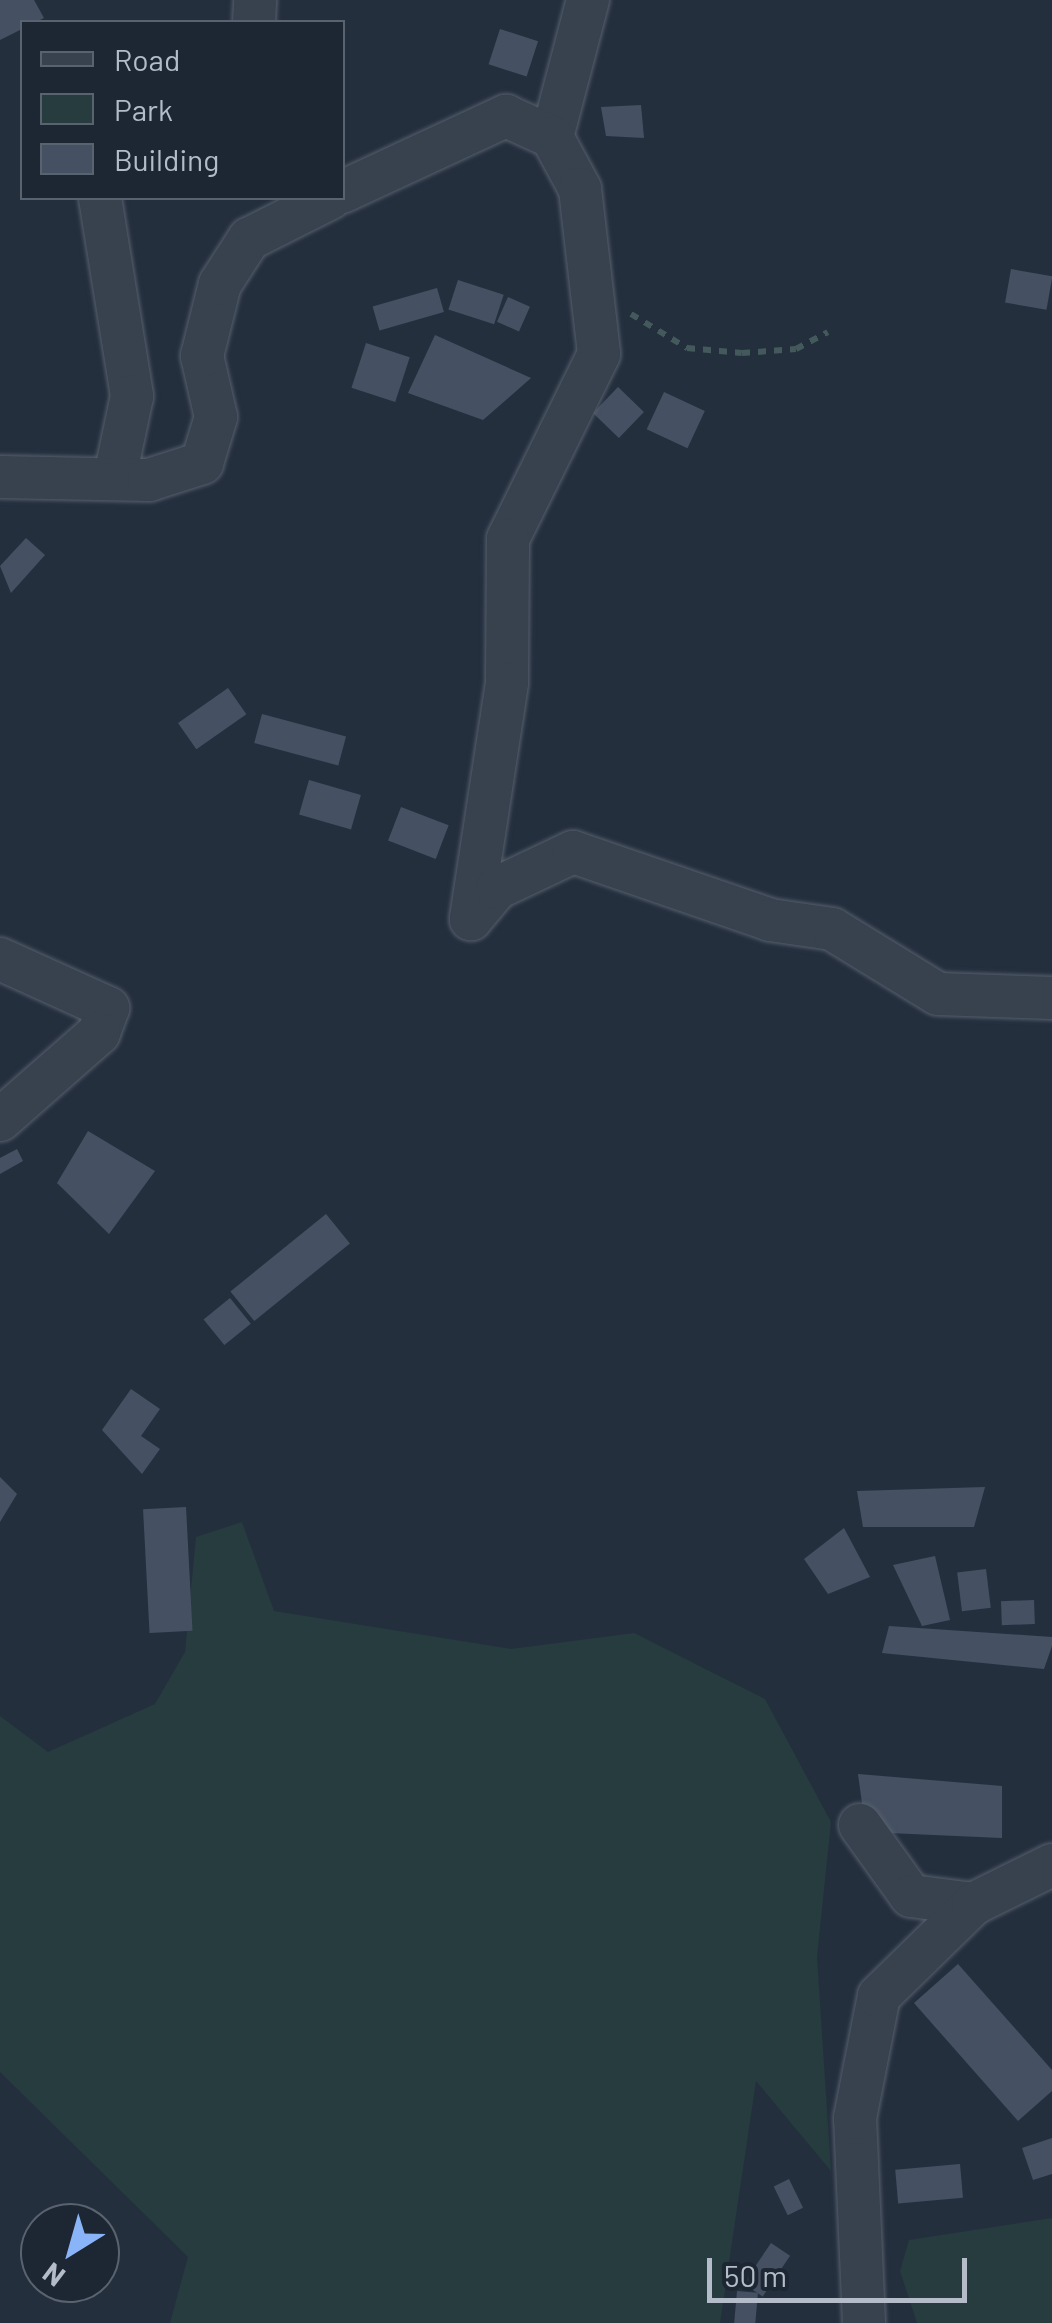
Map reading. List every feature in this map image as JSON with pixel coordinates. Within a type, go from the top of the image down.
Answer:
[{"type":"street","points":[[552,137],[588,0]]},
{"type":"street","points":[[345,191],[506,116],[552,137],[580,189],[599,354],[508,539],[507,682],[471,920],[498,888],[573,852],[770,920],[832,929],[938,994],[1052,998]]},
{"type":"street","points":[[100,200],[132,396],[115,477]]},
{"type":"street","points":[[0,477],[149,480],[202,463],[216,417],[202,356],[220,284],[249,240],[326,200]]},
{"type":"street","points":[[0,958],[108,1008],[99,1033],[0,1120]]},
{"type":"street","points":[[860,1825],[911,1896],[973,1904]]},
{"type":"street","points":[[864,2323],[854,2118],[879,1996],[973,1904],[1052,1865]]},
{"type":"path","points":[[590,276],[641,323],[687,348],[796,349],[828,332]]},
{"type":"green space","points":[[242,1522],[274,1611],[511,1649],[634,1633],[765,1699],[831,1822],[817,1957],[831,2171],[756,2081],[720,2323],[170,2323],[188,2257],[0,2072],[0,1716],[48,1752],[155,1704],[185,1652],[196,1537]]},
{"type":"green space","points":[[1052,2218],[1052,2323],[917,2323],[900,2271],[909,2240]]},
{"type":"building","points":[[0,0],[34,0],[44,18],[20,20],[20,30],[0,40]]},
{"type":"building","points":[[500,29],[538,41],[527,77],[489,64]]},
{"type":"building","points":[[641,105],[644,138],[606,136],[601,107]]},
{"type":"building","points":[[1011,269],[1052,276],[1046,310],[1005,302]]},
{"type":"building","points":[[458,280],[504,295],[494,324],[448,309]]},
{"type":"building","points":[[437,288],[444,312],[379,330],[373,306]]},
{"type":"building","points":[[508,297],[530,307],[519,331],[497,322]]},
{"type":"building","points":[[435,335],[531,378],[483,420],[408,393]]},
{"type":"building","points":[[366,343],[410,357],[395,402],[351,388]]},
{"type":"building","points":[[618,387],[644,412],[619,438],[593,413]]},
{"type":"building","points":[[664,392],[705,411],[687,448],[647,429]]},
{"type":"building","points":[[26,538],[45,555],[11,593],[0,566]]},
{"type":"building","points":[[228,688],[246,714],[196,749],[178,723]]},
{"type":"building","points":[[262,714],[346,737],[338,765],[254,743]]},
{"type":"building","points":[[309,780],[361,795],[351,829],[299,815]]},
{"type":"building","points":[[401,807],[449,825],[436,859],[388,841]]},
{"type":"building","points":[[88,1131],[155,1171],[109,1234],[57,1183]]},
{"type":"building","points":[[17,1149],[23,1161],[0,1174],[0,1158]]},
{"type":"building","points":[[326,1214],[350,1244],[254,1321],[230,1291]]},
{"type":"building","points":[[230,1298],[251,1324],[224,1345],[204,1319]]},
{"type":"building","points":[[131,1389],[160,1409],[141,1436],[160,1449],[142,1474],[102,1430]]},
{"type":"building","points":[[0,1477],[17,1494],[0,1522]]},
{"type":"building","points":[[985,1487],[974,1527],[863,1527],[857,1491]]},
{"type":"building","points":[[186,1507],[192,1631],[150,1633],[143,1509]]},
{"type":"building","points":[[844,1528],[870,1577],[828,1594],[804,1559]]},
{"type":"building","points":[[935,1556],[950,1620],[922,1626],[893,1565]]},
{"type":"building","points":[[986,1569],[991,1608],[962,1611],[957,1573]]},
{"type":"building","points":[[1034,1600],[1035,1624],[1002,1625],[1001,1601]]},
{"type":"building","points":[[889,1626],[1052,1637],[1052,1646],[1044,1669],[882,1653]]},
{"type":"building","points":[[858,1774],[1002,1786],[1002,1838],[866,1832]]},
{"type":"building","points":[[958,1964],[1052,2070],[1052,2091],[1018,2121],[914,2003]]},
{"type":"building","points":[[1052,2138],[1052,2174],[1033,2180],[1022,2148]]},
{"type":"building","points":[[960,2164],[963,2198],[898,2204],[895,2170]]},
{"type":"building","points":[[789,2179],[803,2208],[788,2215],[774,2186]]},
{"type":"building","points":[[771,2243],[790,2256],[763,2296],[744,2284]]},
{"type":"building","points":[[737,2291],[758,2293],[755,2323],[734,2323]]}]
